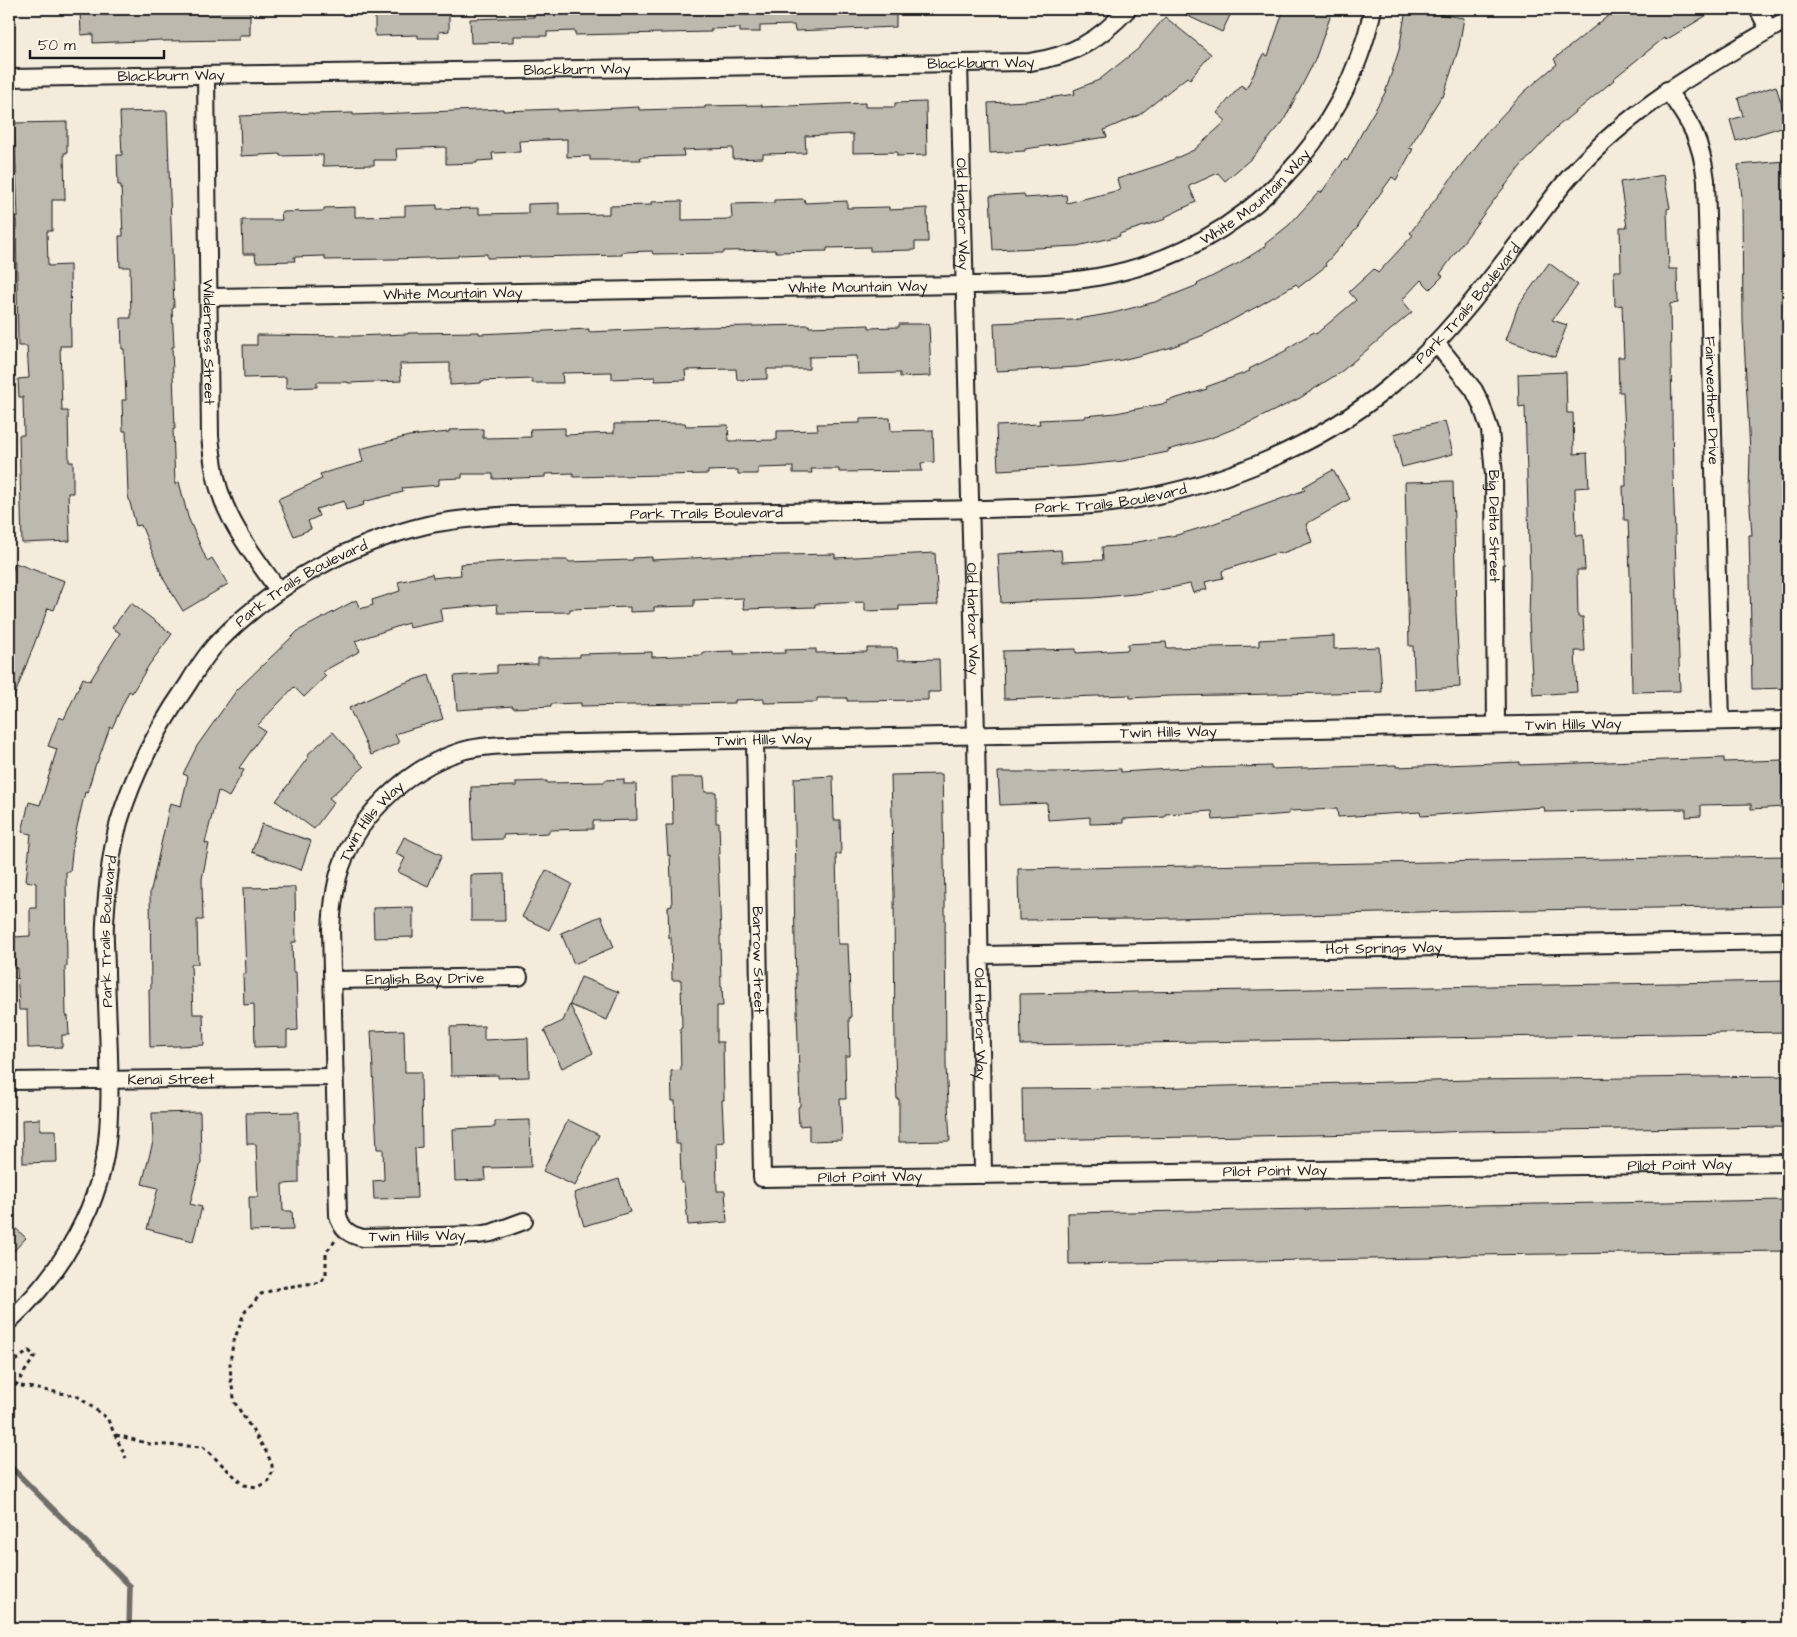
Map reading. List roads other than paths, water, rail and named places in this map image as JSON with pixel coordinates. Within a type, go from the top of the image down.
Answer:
[{"type":"street","name":"Blackburn Way","points":[[9,78],[1030,62],[1068,53],[1085,45],[1101,34],[1128,9]]},
{"type":"street","name":"White Mountain Way","points":[[210,297],[964,285],[1063,281],[1111,274],[1136,268],[1161,260],[1197,242],[1245,212],[1282,181],[1325,127],[1340,100],[1367,35],[1374,9]]},
{"type":"street","points":[[1758,9],[1769,30]]},
{"type":"street","name":"Park Trails Boulevard","points":[[9,1321],[44,1285],[63,1258],[90,1205],[105,1155],[108,1130],[108,1080],[105,925],[111,862],[119,824],[130,791],[143,759],[160,727],[197,670],[218,642],[244,618],[279,591],[343,554],[369,543],[410,530],[459,519],[512,516],[1070,507],[1110,504],[1181,490],[1216,480],[1280,453],[1340,421],[1391,386],[1436,344],[1477,298],[1574,171],[1618,129],[1667,90],[1788,19]]},
{"type":"street","name":"Old Harbor Way","points":[[959,63],[976,735],[983,1175]]},
{"type":"street","name":"Wilderness Street","points":[[206,76],[210,297],[210,436],[213,465],[230,516],[279,591]]},
{"type":"street","name":"Fairweather Drive","points":[[1667,90],[1689,120],[1696,134],[1704,163],[1706,180],[1721,721]]},
{"type":"street","name":"Big Delta Street","points":[[1436,344],[1474,390],[1490,430],[1494,475],[1496,725]]},
{"type":"street","name":"Twin Hills Way","points":[[524,1221],[491,1233],[477,1235],[363,1238],[353,1236],[345,1230],[338,1215],[332,911],[338,876],[353,842],[376,808],[389,795],[420,771],[440,760],[461,752],[496,746],[526,744],[1788,720]]},
{"type":"street","name":"Barrow Street","points":[[755,741],[762,1178]]},
{"type":"street","name":"Hot Springs Way","points":[[980,955],[1788,941]]},
{"type":"street","name":"English Bay Drive","points":[[333,980],[519,977]]},
{"type":"street","name":"Kenai Street","points":[[9,1081],[334,1077]]},
{"type":"street","name":"Pilot Point Way","points":[[762,1178],[1788,1163]]},
{"type":"waterway","points":[[9,1465],[130,1586],[129,1628]]}]
